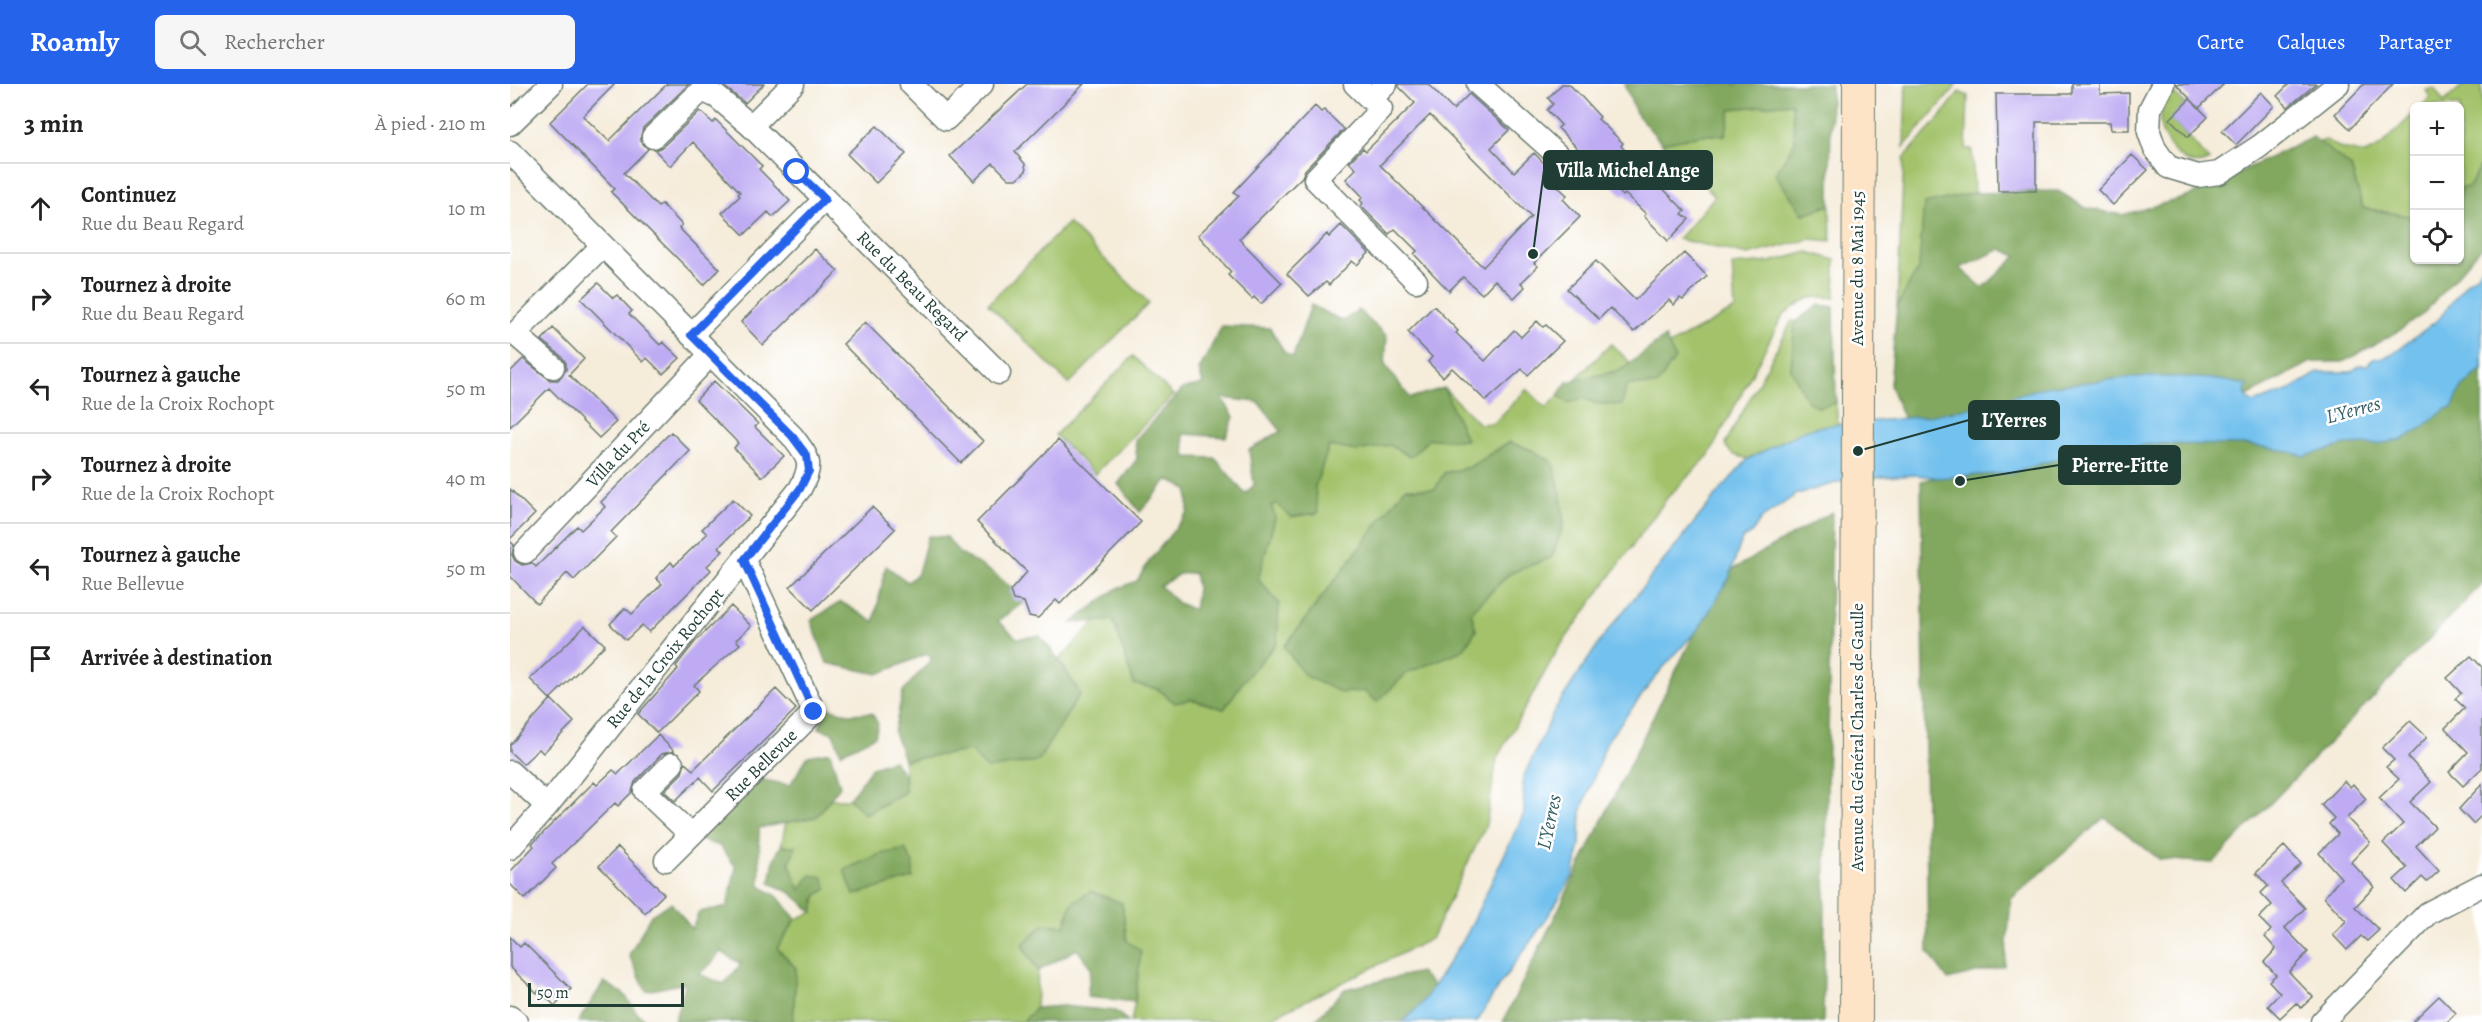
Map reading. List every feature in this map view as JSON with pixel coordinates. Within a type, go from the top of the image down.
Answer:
[{"type":"main road","name":"Avenue du 8 Mai 1945","points":[[1858,451],[1856,368],[1859,84]]},
{"type":"main road","name":"Avenue du Général Charles de Gaulle","points":[[1856,1022],[1858,451]]},
{"type":"street","points":[[510,124],[551,84]]},
{"type":"street","points":[[751,126],[793,84]]},
{"type":"street","points":[[911,84],[946,119],[982,84]]},
{"type":"street","points":[[1478,84],[1563,160]]},
{"type":"street","points":[[2163,84],[2150,109],[2149,132],[2155,149],[2168,167],[2198,176],[2219,172],[2260,146],[2338,84]]},
{"type":"street","name":"Rue du Beau Regard","points":[[653,137],[702,90],[717,98],[751,126],[999,373]]},
{"type":"street","points":[[1373,94],[1315,179],[1416,281]]},
{"type":"street","name":"Rue de la Croix Rochopt","points":[[510,152],[792,436],[807,456],[809,471],[800,489],[744,560],[548,806],[510,848]]},
{"type":"street","points":[[691,335],[825,199]]},
{"type":"street","points":[[553,367],[515,334],[602,246]]},
{"type":"street","name":"Villa du Pré","points":[[525,552],[710,355]]},
{"type":"street","name":"Rue Bellevue","points":[[666,860],[814,712],[744,560]]},
{"type":"street","points":[[672,764],[645,791],[691,835]]},
{"type":"street","points":[[510,772],[548,806]]},
{"type":"street","points":[[2322,1022],[2428,913],[2482,885]]},
{"type":"street","points":[[510,1017],[516,1022]]},
{"type":"green space","points":[[1624,84],[1831,84],[1830,205],[1803,214],[1775,174],[1795,142],[1792,103],[1731,109],[1725,135],[1700,135],[1662,143],[1636,113]]},
{"type":"green space","points":[[1906,84],[1956,84],[1904,147]]},
{"type":"green space","points":[[2464,84],[2482,84],[2482,163],[2469,188],[2464,188],[2464,102],[2444,102]]},
{"type":"green space","points":[[2434,88],[2444,102],[2426,102],[2430,98],[2426,90]]},
{"type":"green space","points":[[1959,92],[1968,96],[1966,149],[1972,149],[1974,193],[1924,204],[1919,267],[1897,306],[1904,158]]},
{"type":"green space","points":[[2172,92],[2185,104],[2171,119],[2209,160],[2192,163],[2184,160],[2165,139],[2161,130],[2160,118]]},
{"type":"green space","points":[[1792,103],[1803,214],[1830,205],[1831,241],[1811,239],[1748,255],[1678,239],[1715,196],[1662,143],[1700,135],[1725,135],[1731,109]]},
{"type":"green space","points":[[2410,117],[2410,216],[2363,208],[2351,167],[2319,142],[2326,140],[2342,149],[2365,154],[2381,146]]},
{"type":"green space","points":[[2313,137],[2351,167],[2363,208],[2410,216],[2410,264],[2464,264],[2464,188],[2469,187],[2482,163],[2482,247],[2423,314],[2397,332],[2343,362],[2311,362],[2236,402],[1907,427],[1890,385],[1897,306],[1919,267],[1924,204],[1974,193],[2058,191],[2086,208],[2122,215],[2187,197]],"holes":[[[2001,249],[2017,256],[1983,288],[1960,268]]]},
{"type":"green space","points":[[1068,223],[1149,303],[1069,384],[988,304]]},
{"type":"green space","points":[[1808,252],[1835,260],[1835,298],[1807,299],[1783,315],[1709,455],[1667,498],[1558,649],[1497,758],[1486,825],[1431,939],[1262,1022],[1131,1022],[1135,1002],[1122,903],[1072,903],[1065,926],[1022,945],[1038,971],[1036,1008],[1023,1022],[793,1022],[796,968],[777,948],[796,919],[813,912],[816,896],[800,891],[789,863],[796,847],[781,846],[786,822],[816,817],[830,799],[849,799],[865,814],[905,792],[904,760],[970,751],[1080,694],[1059,660],[1095,622],[1113,620],[1134,684],[1158,689],[1175,703],[1191,699],[1224,709],[1244,680],[1279,604],[1258,579],[1275,518],[1271,505],[1315,487],[1329,446],[1357,451],[1390,445],[1410,456],[1429,439],[1466,440],[1444,388],[1479,424],[1494,423],[1527,389],[1546,408],[1611,344],[1633,365],[1735,309],[1732,265],[1770,262]],"holes":[[[1509,442],[1553,462],[1561,495],[1564,523],[1552,557],[1509,574],[1471,612],[1476,630],[1463,650],[1407,673],[1377,701],[1364,691],[1284,647],[1405,488],[1435,489],[1444,473],[1470,467]]]},
{"type":"green space","points":[[1311,305],[1343,321],[1358,310],[1387,336],[1385,365],[1410,398],[1444,388],[1466,440],[1429,439],[1410,457],[1390,445],[1357,451],[1329,446],[1315,487],[1318,513],[1291,517],[1277,504],[1271,505],[1275,518],[1258,579],[1279,604],[1277,643],[1244,680],[1224,709],[1191,699],[1175,703],[1158,689],[1134,684],[1113,620],[1072,623],[1116,589],[1137,581],[1148,563],[1188,512],[1188,490],[1168,479],[1140,512],[1118,484],[1137,459],[1135,440],[1183,389],[1203,384],[1199,370],[1222,326],[1270,328],[1285,353],[1293,357]],"holes":[[[1222,398],[1258,402],[1281,431],[1249,450],[1254,485],[1245,494],[1215,458],[1186,457],[1183,434],[1226,437],[1234,417]],[[1194,573],[1197,588],[1194,610],[1178,603],[1160,586],[1179,574]]]},
{"type":"green space","points":[[1819,305],[1834,307],[1836,403],[1818,407],[1807,401],[1791,369],[1795,322]]},
{"type":"green space","points":[[1792,321],[1795,322],[1791,369],[1818,407],[1836,403],[1838,425],[1805,430],[1748,459],[1732,454],[1725,444]]},
{"type":"green space","points":[[1665,337],[1675,359],[1657,385],[1627,385],[1622,405],[1597,404],[1583,398],[1568,403],[1558,395],[1567,382],[1621,370]]},
{"type":"green space","points":[[1133,356],[1173,395],[1095,474],[1055,435]]},
{"type":"green space","points":[[2482,356],[2482,584],[2213,863],[2159,859],[2105,817],[2011,899],[2005,966],[1948,980],[1928,952],[1921,481]]},
{"type":"green space","points":[[1509,442],[1532,450],[1553,462],[1561,495],[1564,523],[1552,557],[1509,574],[1471,612],[1476,630],[1463,650],[1407,673],[1377,702],[1364,691],[1342,693],[1305,676],[1284,647],[1405,488],[1435,489],[1444,473],[1470,467]]},
{"type":"green space","points":[[1832,512],[1823,1022],[1503,1022],[1723,575]]},
{"type":"green space","points":[[928,536],[947,537],[959,553],[992,572],[1027,600],[998,621],[1017,638],[1040,636],[1059,660],[1080,694],[1038,761],[987,769],[970,751],[904,760],[894,732],[903,691],[932,659],[927,654],[878,674],[827,663],[811,620],[841,602],[874,622],[886,566],[908,582],[918,573]]},
{"type":"green space","points":[[826,707],[848,714],[872,713],[878,724],[875,736],[841,753],[833,733],[819,728]]},
{"type":"green space","points":[[830,752],[840,786],[816,817],[759,828],[760,886],[777,896],[796,919],[777,948],[796,968],[793,1022],[674,1022],[686,983],[646,991],[629,955],[651,915],[671,903],[692,929],[699,912],[727,907],[736,867],[720,846],[695,838],[737,775],[790,785],[808,756]],"holes":[[[720,951],[741,964],[724,984],[699,974],[713,962]]]},
{"type":"green space","points":[[894,760],[904,776],[905,792],[865,814],[849,799],[872,767]]},
{"type":"green space","points":[[781,846],[796,846],[789,863],[800,890],[811,875],[823,877],[827,889],[816,896],[813,912],[791,893],[770,883],[774,859]]},
{"type":"green space","points":[[905,849],[913,863],[913,878],[854,895],[844,870],[880,854]]},
{"type":"green space","points":[[1090,891],[1122,903],[1127,941],[1141,951],[1135,1002],[1087,997],[1091,968],[1077,949],[1038,971],[1022,945],[1044,924],[1065,926],[1072,903]]},
{"type":"green space","points":[[1420,972],[1442,995],[1413,1022],[1313,1022],[1345,989]]},
{"type":"green space","points":[[604,982],[624,994],[637,1013],[648,1022],[578,1022]]},
{"type":"green space","points":[[1063,1006],[1115,1011],[1129,1022],[1023,1022],[1036,1008]]},
{"type":"water","points":[[2482,266],[2482,369],[2461,389],[2452,408],[2446,409],[2402,440],[2345,445],[2305,456],[2249,445],[2151,444],[2096,455],[2071,455],[2011,473],[1938,478],[1916,475],[1850,479],[1797,494],[1761,519],[1751,534],[1742,539],[1729,578],[1700,627],[1661,670],[1607,741],[1581,812],[1580,845],[1573,876],[1477,1022],[1402,1022],[1421,1005],[1467,934],[1524,813],[1523,778],[1555,709],[1603,637],[1717,494],[1748,459],[1805,430],[1823,426],[1927,416],[1983,405],[2045,387],[2135,377],[2214,379],[2247,385],[2245,392],[2247,399],[2254,403],[2290,390],[2319,372],[2351,372],[2360,365],[2367,365],[2373,359],[2393,353],[2439,319]]},
{"type":"building","points":[[588,84],[615,84],[583,116],[609,141],[667,84],[689,84],[643,128],[640,140],[648,149],[624,173],[658,207],[662,204],[682,225],[679,228],[720,269],[704,285],[611,192],[615,189],[550,122]]},
{"type":"building","points":[[721,84],[764,84],[745,103]]},
{"type":"building","points":[[1027,84],[1084,84],[1015,152],[1025,164],[1026,171],[1017,179],[1009,179],[993,163],[974,181],[950,156]]},
{"type":"building","points":[[1399,84],[1428,84],[1453,110],[1469,94],[1509,130],[1491,148],[1514,172],[1534,153],[1549,168],[1544,174],[1567,195],[1563,199],[1580,217],[1534,263],[1538,266],[1521,283],[1525,287],[1514,298],[1495,280],[1482,294],[1463,277],[1449,291],[1414,254],[1417,251],[1395,229],[1389,234],[1361,206],[1363,203],[1360,200],[1363,197],[1346,179],[1356,169],[1349,162],[1363,148],[1366,151],[1415,103],[1399,87]],"holes":[[[1430,115],[1531,217],[1483,267],[1380,165]]]},
{"type":"building","points":[[1562,84],[1569,84],[1578,93],[1600,117],[1598,119],[1623,143],[1621,146],[1685,211],[1682,214],[1689,219],[1668,241],[1644,216],[1646,214],[1625,194],[1623,196],[1558,128],[1561,125],[1547,110],[1553,104],[1548,98]]},
{"type":"building","points":[[2072,84],[2100,84],[2100,94],[2129,93],[2129,130],[2111,130],[2110,122],[2036,122],[2036,191],[1998,191],[1996,94],[2072,94]]},
{"type":"building","points":[[2176,84],[2224,84],[2199,108]]},
{"type":"building","points":[[2289,84],[2316,84],[2288,107],[2277,96]]},
{"type":"building","points":[[2364,84],[2393,84],[2350,129],[2335,114]]},
{"type":"building","points":[[2261,92],[2274,106],[2236,145],[2222,131]]},
{"type":"building","points":[[2190,99],[2208,117],[2188,137],[2170,119]]},
{"type":"building","points":[[1315,106],[1321,112],[1324,110],[1344,129],[1305,170],[1302,177],[1239,239],[1282,283],[1261,304],[1254,297],[1252,299],[1228,275],[1231,272],[1198,235],[1239,196],[1234,192]]},
{"type":"building","points":[[700,111],[713,123],[716,120],[762,166],[759,169],[790,201],[773,217],[768,212],[744,235],[722,213],[740,196],[738,194],[740,192],[693,142],[670,166],[655,150],[662,147]]},
{"type":"building","points":[[877,126],[906,154],[876,183],[847,154]]},
{"type":"building","points":[[2132,155],[2148,170],[2113,205],[2098,190]]},
{"type":"building","points":[[1341,225],[1369,253],[1357,265],[1352,261],[1329,285],[1326,282],[1309,296],[1287,274],[1327,234],[1329,237]]},
{"type":"building","points":[[815,249],[838,271],[763,345],[741,322]]},
{"type":"building","points":[[1684,253],[1707,276],[1683,300],[1680,298],[1674,305],[1669,300],[1634,332],[1610,308],[1599,319],[1567,289],[1596,261],[1635,300]]},
{"type":"building","points":[[598,283],[613,298],[617,295],[632,311],[629,314],[660,345],[663,342],[680,358],[663,374],[647,358],[643,362],[581,299]]},
{"type":"building","points":[[1434,306],[1458,331],[1456,333],[1485,361],[1514,330],[1521,337],[1537,321],[1543,327],[1546,325],[1563,341],[1528,375],[1522,369],[1486,401],[1452,368],[1443,377],[1428,362],[1432,357],[1408,332]]},
{"type":"building","points":[[865,322],[983,441],[961,463],[843,344]]},
{"type":"building","points":[[553,328],[584,359],[569,375],[616,422],[599,438],[549,388],[510,427],[510,372],[523,359],[550,380],[558,380],[566,370],[566,363],[562,357],[542,340]]},
{"type":"building","points":[[714,381],[758,424],[755,427],[784,456],[762,477],[734,448],[738,443],[696,400]]},
{"type":"building","points":[[671,432],[690,451],[611,532],[616,537],[574,580],[567,573],[537,604],[510,576],[510,541],[514,545],[512,555],[515,561],[522,565],[532,563],[536,567],[577,526],[581,530],[605,507],[601,502]]},
{"type":"building","points":[[1058,440],[1141,522],[1060,604],[1056,600],[1038,618],[1029,616],[1024,602],[1013,600],[1010,591],[1027,572],[977,522]]},
{"type":"building","points":[[510,489],[535,514],[510,539]]},
{"type":"building","points":[[733,499],[750,516],[719,547],[723,551],[707,566],[711,570],[649,632],[642,625],[626,640],[610,624],[625,608],[632,614],[662,584],[656,578],[671,562],[674,566],[707,534],[702,529]]},
{"type":"building","points":[[872,507],[895,529],[813,610],[790,587]]},
{"type":"building","points":[[731,606],[751,626],[736,640],[740,644],[694,685],[699,691],[657,733],[638,714],[678,669],[676,666],[695,642]]},
{"type":"building","points":[[585,626],[605,645],[550,699],[530,679]]},
{"type":"building","points":[[2471,656],[2482,667],[2482,768],[2463,786],[2449,772],[2468,752],[2445,728],[2465,708],[2455,699],[2461,693],[2447,678]]},
{"type":"building","points":[[776,689],[796,709],[713,791],[700,777],[675,801],[664,791],[682,773],[685,763],[693,770]]},
{"type":"building","points":[[551,699],[574,722],[543,753],[539,749],[523,764],[510,752],[510,745]]},
{"type":"building","points":[[2410,721],[2427,737],[2408,757],[2431,782],[2410,802],[2435,827],[2416,846],[2439,871],[2427,882],[2422,877],[2406,893],[2394,880],[2407,868],[2383,843],[2403,824],[2379,798],[2399,779],[2386,767],[2394,760],[2382,748]]},
{"type":"building","points":[[658,735],[674,751],[662,754],[635,782],[632,792],[618,806],[615,803],[552,864],[556,868],[525,899],[510,884],[510,872],[534,846],[532,844],[594,782],[597,785],[613,770],[618,774]]},
{"type":"building","points":[[2344,781],[2350,787],[2353,784],[2366,799],[2347,818],[2370,842],[2351,862],[2374,887],[2355,907],[2379,930],[2367,941],[2361,936],[2347,950],[2333,935],[2346,921],[2324,897],[2341,878],[2319,853],[2338,834],[2329,824],[2334,818],[2321,805]]},
{"type":"building","points":[[2482,784],[2482,815],[2473,824],[2459,809]]},
{"type":"building","points":[[2284,846],[2301,864],[2281,883],[2305,908],[2285,928],[2308,952],[2289,972],[2313,997],[2301,1008],[2296,1003],[2280,1018],[2268,1006],[2280,993],[2269,981],[2276,975],[2264,962],[2276,949],[2265,937],[2271,930],[2259,918],[2272,905],[2261,893],[2268,886],[2256,873]]},
{"type":"building","points":[[618,847],[664,894],[645,913],[599,866]]},
{"type":"building","points":[[510,937],[520,947],[524,943],[571,989],[555,1006],[539,990],[537,993],[510,967]]},
{"type":"building","points":[[2439,996],[2456,1013],[2447,1022],[2412,1022]]},
{"type":"place","name":"Villa Michel Ange","points":[[1533,254]]},
{"type":"place","name":"L'Yerres","points":[[1858,451]]},
{"type":"place","name":"Pierre-Fitte","points":[[1960,481]]},
{"type":"route","points":[[797,172],[825,199],[691,335],[792,436],[807,456],[809,471],[800,489],[744,560],[814,712]]}]
